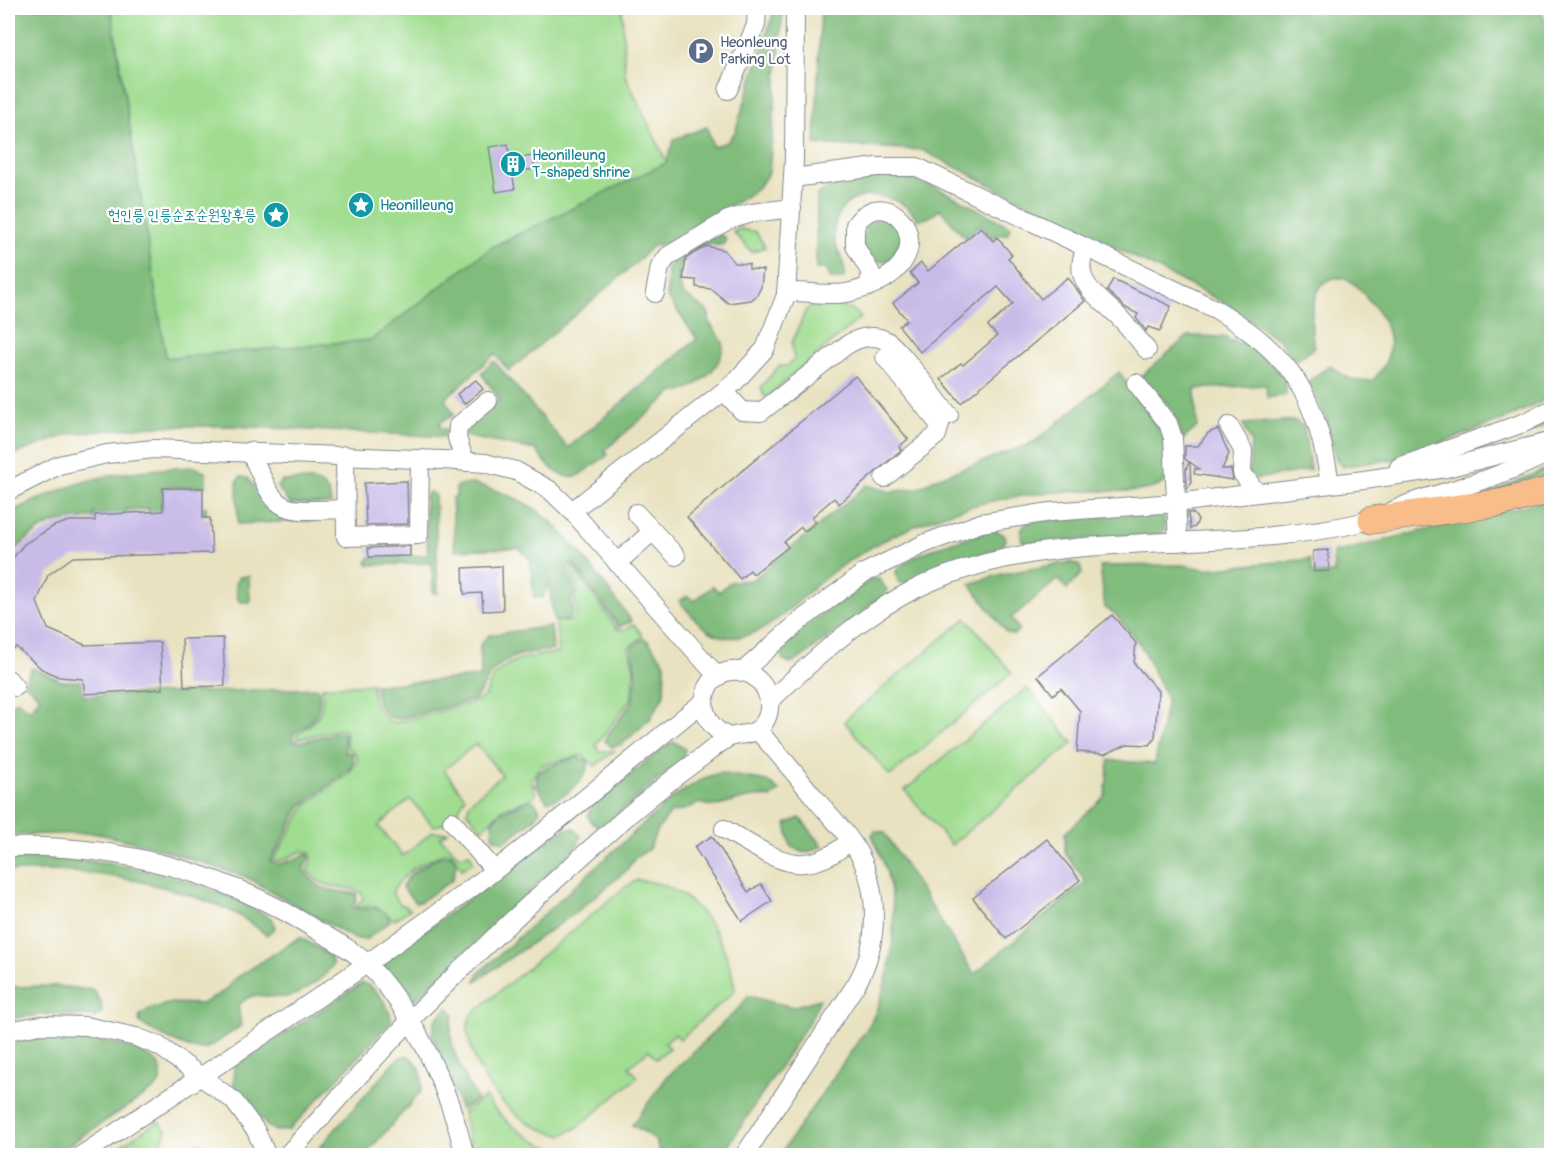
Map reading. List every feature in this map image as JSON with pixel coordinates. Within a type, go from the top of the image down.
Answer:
[{"type":"highway","points":[[1372,520],[1499,503],[1551,490]]},
{"type":"street","points":[[728,90],[756,26],[757,8]]},
{"type":"street","points":[[572,511],[724,391],[765,349],[786,292],[793,178],[795,8]]},
{"type":"street","points":[[793,178],[877,167],[913,166],[1217,310],[1246,328],[1273,349],[1312,408],[1323,441],[1330,484]]},
{"type":"street","points":[[655,293],[660,267],[668,256],[728,220],[753,213],[792,208]]},
{"type":"street","points":[[1086,248],[1081,261],[1083,282],[1147,350]]},
{"type":"street","points":[[786,292],[848,293],[868,287]]},
{"type":"street","points":[[724,391],[742,411],[761,412],[852,341],[868,336],[876,340],[878,347],[942,421],[937,435],[884,478]]},
{"type":"street","points":[[1136,383],[1171,430],[1178,542]]},
{"type":"street","points":[[465,462],[457,438],[458,426],[488,401]]},
{"type":"street","points":[[1373,478],[1526,422],[1551,410]]},
{"type":"street","points":[[1229,426],[1243,450],[1242,473],[1257,493]]},
{"type":"street","points":[[742,672],[801,620],[864,573],[926,543],[1001,519],[1050,512],[1176,503],[1446,468],[1551,441]]},
{"type":"street","points":[[8,491],[59,465],[107,454],[154,449],[345,455],[502,466],[550,490],[572,511],[718,677]]},
{"type":"street","points":[[250,451],[270,496],[276,503],[293,510],[345,509]]},
{"type":"street","points":[[769,702],[822,653],[868,618],[897,598],[945,576],[996,561],[1055,550],[1283,535],[1372,520],[1413,502],[1525,465],[1551,451]]},
{"type":"street","points":[[345,455],[346,537],[419,535],[420,459]]},
{"type":"street","points":[[636,513],[676,556]]},
{"type":"street","points":[[617,563],[653,531]]},
{"type":"street","points":[[731,672],[742,672],[760,682],[769,702],[768,712],[757,730],[747,736],[729,737],[716,731],[709,723],[703,702],[706,691],[718,677],[731,672]]},
{"type":"street","points":[[80,1155],[367,964],[495,870],[629,765],[703,702]]},
{"type":"street","points":[[744,1155],[851,993],[870,956],[873,933],[873,900],[864,865],[850,841],[757,730]]},
{"type":"street","points":[[286,1155],[440,990],[606,835],[670,781],[729,737]]},
{"type":"street","points":[[452,821],[495,870]]},
{"type":"street","points":[[724,829],[776,858],[807,864],[822,861],[850,841]]},
{"type":"street","points":[[8,847],[79,848],[137,858],[171,867],[268,903],[300,919],[367,964],[411,1022],[445,1091],[465,1155]]},
{"type":"street","points":[[8,1031],[58,1025],[113,1031],[159,1046],[201,1076],[242,1110],[267,1155]]},
{"type":"green space","points":[[8,8],[111,8],[166,358],[371,340],[492,247],[666,163],[674,139],[707,127],[713,147],[727,142],[735,132],[775,8],[783,8],[769,172],[750,194],[668,243],[652,246],[637,262],[509,371],[495,354],[445,399],[454,415],[440,422],[440,428],[452,431],[451,437],[233,426],[152,426],[69,434],[8,457]]},
{"type":"green space","name":"Heonilleung","points":[[111,8],[622,8],[625,75],[667,163],[492,247],[371,340],[166,358]]},
{"type":"green space","points":[[821,8],[1540,8],[1552,39],[1551,397],[1503,420],[1401,458],[1342,467],[1336,459],[1326,419],[1308,382],[1330,365],[1350,378],[1360,381],[1373,380],[1387,360],[1389,339],[1383,319],[1357,286],[1351,281],[1336,278],[1326,281],[1319,289],[1312,312],[1315,347],[1296,361],[1279,340],[1219,300],[922,150],[815,144]]},
{"type":"green space","points":[[880,176],[914,180],[931,186],[1011,227],[1007,234],[996,235],[993,239],[980,225],[965,238],[940,209],[928,218],[918,220],[911,210],[900,203],[876,196],[863,197],[851,201],[842,209],[836,221],[834,237],[845,268],[845,275],[842,279],[830,279],[827,269],[816,269],[817,195],[835,183]]},
{"type":"green space","points":[[888,216],[903,233],[892,257],[888,260],[876,261],[868,258],[858,231],[867,219]]},
{"type":"green space","points":[[740,229],[756,232],[765,247],[752,252],[733,232]]},
{"type":"green space","points":[[716,233],[726,238],[724,244],[709,245],[691,252],[682,264],[679,278],[683,294],[705,309],[709,314],[709,322],[723,342],[719,360],[699,383],[672,393],[605,450],[608,455],[576,477],[558,473],[536,450],[465,435],[469,422],[500,400],[481,373],[494,361],[568,448],[697,339],[667,296],[668,265]]},
{"type":"green space","points":[[835,305],[853,310],[861,317],[768,396],[764,396],[761,387],[779,366],[787,366],[794,360],[792,343],[806,310],[810,307]]},
{"type":"green space","points":[[1188,336],[1226,337],[1228,340],[1252,345],[1285,379],[1286,395],[1267,398],[1266,385],[1195,389],[1197,427],[1182,440],[1177,420],[1168,404],[1138,379]]},
{"type":"green space","points":[[1119,372],[1164,437],[1168,479],[1162,484],[1140,491],[1059,492],[1011,497],[940,516],[864,551],[822,580],[770,625],[740,637],[724,637],[711,632],[699,623],[679,601],[688,596],[694,601],[713,586],[719,592],[730,582],[752,580],[867,485],[891,492],[919,488],[937,478],[1037,440]]},
{"type":"green space","points":[[1551,413],[1551,424],[1490,446],[1470,449]]},
{"type":"green space","points":[[1296,421],[1304,427],[1310,470],[1257,479],[1249,474],[1251,443],[1243,424]]},
{"type":"green space","points":[[195,467],[206,473],[206,486],[162,488],[162,508],[206,507],[206,514],[150,517],[149,509],[126,510],[126,517],[107,518],[107,514],[94,514],[94,518],[69,520],[49,525],[32,535],[13,552],[8,550],[8,513],[90,480],[149,470]]},
{"type":"green space","points":[[1551,467],[1551,483],[1487,494]]},
{"type":"green space","points":[[240,477],[247,478],[274,511],[320,517],[321,520],[238,524],[237,482]]},
{"type":"green space","points":[[308,480],[321,484],[326,488],[331,504],[290,504],[277,487],[282,481]]},
{"type":"green space","points":[[475,484],[518,500],[554,524],[578,550],[632,621],[619,627],[574,564],[568,566],[566,573],[576,591],[571,599],[574,612],[568,620],[554,621],[549,583],[543,597],[534,598],[530,559],[519,548],[455,550],[452,498],[456,497],[456,488],[459,485]]},
{"type":"green space","points":[[429,492],[435,495],[438,593],[433,593],[432,563],[369,565],[367,562],[369,558],[428,555],[425,496]]},
{"type":"green space","points":[[1551,499],[1551,1155],[779,1156],[870,1024],[884,989],[892,950],[893,912],[886,869],[872,835],[875,831],[884,832],[974,974],[1086,882],[1065,853],[1065,833],[1105,796],[1109,760],[1155,764],[1167,699],[1140,644],[1114,613],[1105,608],[1100,566],[1183,565],[1205,569],[1310,559],[1313,574],[1334,573],[1333,553]]},
{"type":"green space","points":[[1155,513],[1164,517],[1165,530],[1161,534],[1028,543],[1022,541],[1021,538],[1022,528],[1028,522]]},
{"type":"green space","points":[[994,530],[1005,535],[1006,540],[998,549],[956,561],[906,584],[898,582],[896,572],[912,558],[941,546]]},
{"type":"green space","points":[[1070,562],[1080,566],[1082,573],[1067,589],[1058,579],[1011,618],[1019,629],[1014,635],[1006,632],[970,584],[1002,574]]},
{"type":"green space","points":[[573,566],[617,629],[625,630],[634,624],[643,636],[629,647],[634,669],[632,697],[596,745],[599,751],[614,751],[595,766],[583,755],[542,765],[531,779],[536,794],[532,798],[503,809],[482,829],[467,812],[470,802],[502,775],[476,744],[444,770],[465,797],[457,813],[450,820],[433,826],[410,799],[378,826],[403,856],[432,832],[447,832],[440,837],[459,856],[470,854],[473,862],[462,869],[451,853],[446,852],[415,868],[402,878],[392,893],[400,904],[410,909],[394,920],[376,906],[355,907],[363,899],[362,893],[320,882],[307,870],[312,860],[310,852],[302,851],[278,862],[273,860],[306,805],[349,773],[358,760],[356,754],[347,747],[345,731],[340,729],[297,739],[296,735],[314,721],[321,711],[322,687],[372,684],[377,708],[384,717],[395,723],[477,701],[486,695],[490,683],[504,667],[524,658],[558,653],[556,622],[572,621],[578,612],[574,598],[579,591],[569,571]]},
{"type":"green space","points":[[249,576],[250,602],[241,602],[237,598],[236,584],[239,577]]},
{"type":"green space","points":[[871,579],[879,579],[887,590],[884,595],[798,660],[790,663],[782,659],[784,651],[792,640],[804,629]]},
{"type":"green space","points":[[966,618],[1012,673],[890,776],[844,721]]},
{"type":"green space","points":[[551,626],[553,650],[527,653],[510,658],[490,675],[475,699],[398,719],[387,715],[380,707],[375,685],[481,677],[480,645],[489,635]]},
{"type":"green space","points":[[643,639],[647,640],[665,663],[664,695],[650,719],[622,744],[612,747],[605,741],[632,702],[636,677],[632,647]]},
{"type":"green space","points":[[32,668],[62,681],[82,681],[83,696],[318,688],[318,710],[311,721],[293,733],[293,740],[300,742],[340,732],[344,734],[345,752],[352,753],[354,759],[350,769],[302,805],[270,861],[278,865],[308,854],[310,858],[303,869],[315,883],[327,889],[357,894],[356,901],[351,907],[379,910],[387,915],[390,921],[367,939],[355,939],[246,877],[151,846],[95,833],[8,835],[8,709],[16,700],[30,710],[40,697],[24,683]]},
{"type":"green space","points":[[1027,688],[1073,743],[951,845],[905,790]]},
{"type":"green space","points":[[674,742],[685,749],[682,760],[603,826],[599,827],[591,822],[588,816],[591,807],[667,745]]},
{"type":"green space","points":[[576,757],[588,760],[588,767],[581,780],[561,797],[547,801],[536,785],[537,774],[545,768]]},
{"type":"green space","points":[[719,773],[767,781],[779,791],[771,798],[751,797],[718,805],[699,803],[681,811],[671,812],[656,832],[649,849],[635,858],[626,871],[574,914],[476,981],[478,974],[672,798],[704,778]]},
{"type":"green space","points":[[528,801],[534,801],[540,810],[536,818],[504,842],[493,838],[492,821],[500,813]]},
{"type":"green space","points":[[800,818],[823,846],[805,853],[791,847],[786,824]]},
{"type":"green space","points":[[573,828],[581,836],[577,846],[419,997],[414,1000],[404,998],[383,968],[386,959],[565,829]]},
{"type":"green space","points":[[443,855],[451,855],[457,862],[452,880],[420,902],[415,902],[402,887],[405,881],[420,868]]},
{"type":"green space","points":[[24,858],[121,865],[184,880],[243,903],[272,919],[275,928],[266,935],[237,914],[218,905],[139,881],[76,872],[8,871],[8,859]]},
{"type":"green space","points":[[637,880],[658,883],[676,891],[705,917],[725,952],[735,991],[680,1039],[675,1034],[665,1042],[669,1048],[656,1059],[649,1050],[629,1067],[638,1077],[578,1127],[562,1135],[546,1131],[518,1116],[506,1106],[486,1081],[471,1046],[468,1033],[469,1019],[624,888]]},
{"type":"green space","points":[[300,937],[329,955],[333,964],[330,969],[313,984],[293,996],[249,997],[238,1006],[241,1026],[209,1047],[198,1049],[180,1044],[151,1030],[139,1021],[140,1015],[149,1009],[172,1003],[202,1004],[226,990],[233,980]]},
{"type":"green space","points":[[362,983],[372,988],[382,998],[389,1011],[391,1022],[289,1130],[276,1131],[268,1127],[234,1089],[234,1067]]},
{"type":"green space","points":[[56,986],[93,990],[101,1002],[102,1013],[95,1017],[49,1014],[8,1019],[8,987]]},
{"type":"green space","points":[[748,996],[792,1007],[820,999],[810,1020],[725,1151],[722,1147],[716,1155],[659,1155],[655,1140],[632,1125],[667,1077],[741,1006]]},
{"type":"green space","points":[[448,1007],[454,1014],[451,1025],[453,1048],[477,1100],[461,1110],[432,1035],[435,1020]]},
{"type":"green space","points":[[66,1037],[112,1043],[146,1055],[157,1063],[161,1074],[156,1088],[53,1155],[11,1155],[8,1148],[8,1049],[22,1039]]},
{"type":"green space","points":[[406,1055],[415,1061],[420,1070],[421,1092],[365,1155],[313,1155],[398,1058]]},
{"type":"green space","points":[[485,1097],[510,1124],[541,1144],[564,1150],[566,1155],[473,1155],[463,1113]]},
{"type":"green space","points":[[158,1121],[167,1131],[162,1139],[159,1155],[107,1155]]},
{"type":"green space","points":[[200,1142],[207,1146],[210,1155],[185,1155],[189,1145]]},
{"type":"building","name":"Heonilleung T-shaped shrine","points":[[508,144],[510,159],[533,156],[535,169],[512,172],[515,189],[496,192],[489,147]]},
{"type":"building","points":[[981,227],[993,241],[997,237],[1012,255],[1008,258],[1041,299],[1068,277],[1085,301],[961,403],[941,379],[961,363],[963,365],[997,336],[988,326],[1013,304],[998,287],[920,352],[899,326],[907,320],[893,303],[918,283],[910,273],[921,263],[928,271]]},
{"type":"building","points":[[706,246],[724,250],[735,263],[749,264],[749,269],[763,270],[761,287],[757,295],[751,300],[728,303],[711,289],[696,287],[696,280],[683,279],[686,258]]},
{"type":"building","points":[[1113,279],[1171,306],[1160,331],[1148,327],[1146,331],[1136,318],[1138,314],[1126,308],[1107,291]]},
{"type":"building","points":[[855,376],[908,439],[899,447],[901,450],[839,504],[834,498],[812,517],[816,522],[805,531],[801,527],[784,542],[788,547],[753,574],[750,570],[740,579],[687,517]]},
{"type":"building","points":[[476,380],[483,389],[464,404],[457,394]]},
{"type":"building","points":[[1218,429],[1229,454],[1222,469],[1231,469],[1233,480],[1194,474],[1195,469],[1199,469],[1190,462],[1191,484],[1187,489],[1186,469],[1189,462],[1185,459],[1185,446],[1198,446],[1208,433]]},
{"type":"building","points":[[407,481],[408,524],[366,525],[364,483]]},
{"type":"building","points":[[163,488],[203,488],[203,518],[210,518],[212,553],[73,557],[48,575],[37,602],[48,629],[85,645],[160,642],[163,689],[85,694],[83,679],[59,677],[42,669],[16,647],[8,652],[8,555],[13,558],[24,544],[54,526],[70,521],[95,521],[95,515],[163,511]]},
{"type":"building","points":[[1188,513],[1193,513],[1198,520],[1195,527],[1190,529]]},
{"type":"building","points":[[410,546],[410,556],[369,557],[368,548]]},
{"type":"building","points":[[1328,550],[1329,571],[1314,572],[1313,551]]},
{"type":"building","points":[[502,566],[503,610],[483,611],[482,593],[464,594],[463,568]]},
{"type":"building","points":[[1112,615],[1136,643],[1134,663],[1158,691],[1155,738],[1150,745],[1127,744],[1105,754],[1077,752],[1080,711],[1061,688],[1053,695],[1038,676]]},
{"type":"building","points":[[223,638],[225,686],[184,687],[182,639]]},
{"type":"building","points":[[712,836],[748,892],[761,884],[772,901],[742,921],[694,847]]},
{"type":"building","points":[[1047,839],[1080,880],[1006,939],[973,898]]},
{"type":"place","name":"Heonleung Parking Lot","points":[[701,51]]},
{"type":"place","name":"Heonilleung T-shaped shrine","points":[[513,164]]},
{"type":"place","name":"Heonilleung","points":[[361,205]]},
{"type":"place","name":"헌인릉 인릉순조순원왕후릉","points":[[276,215]]}]
